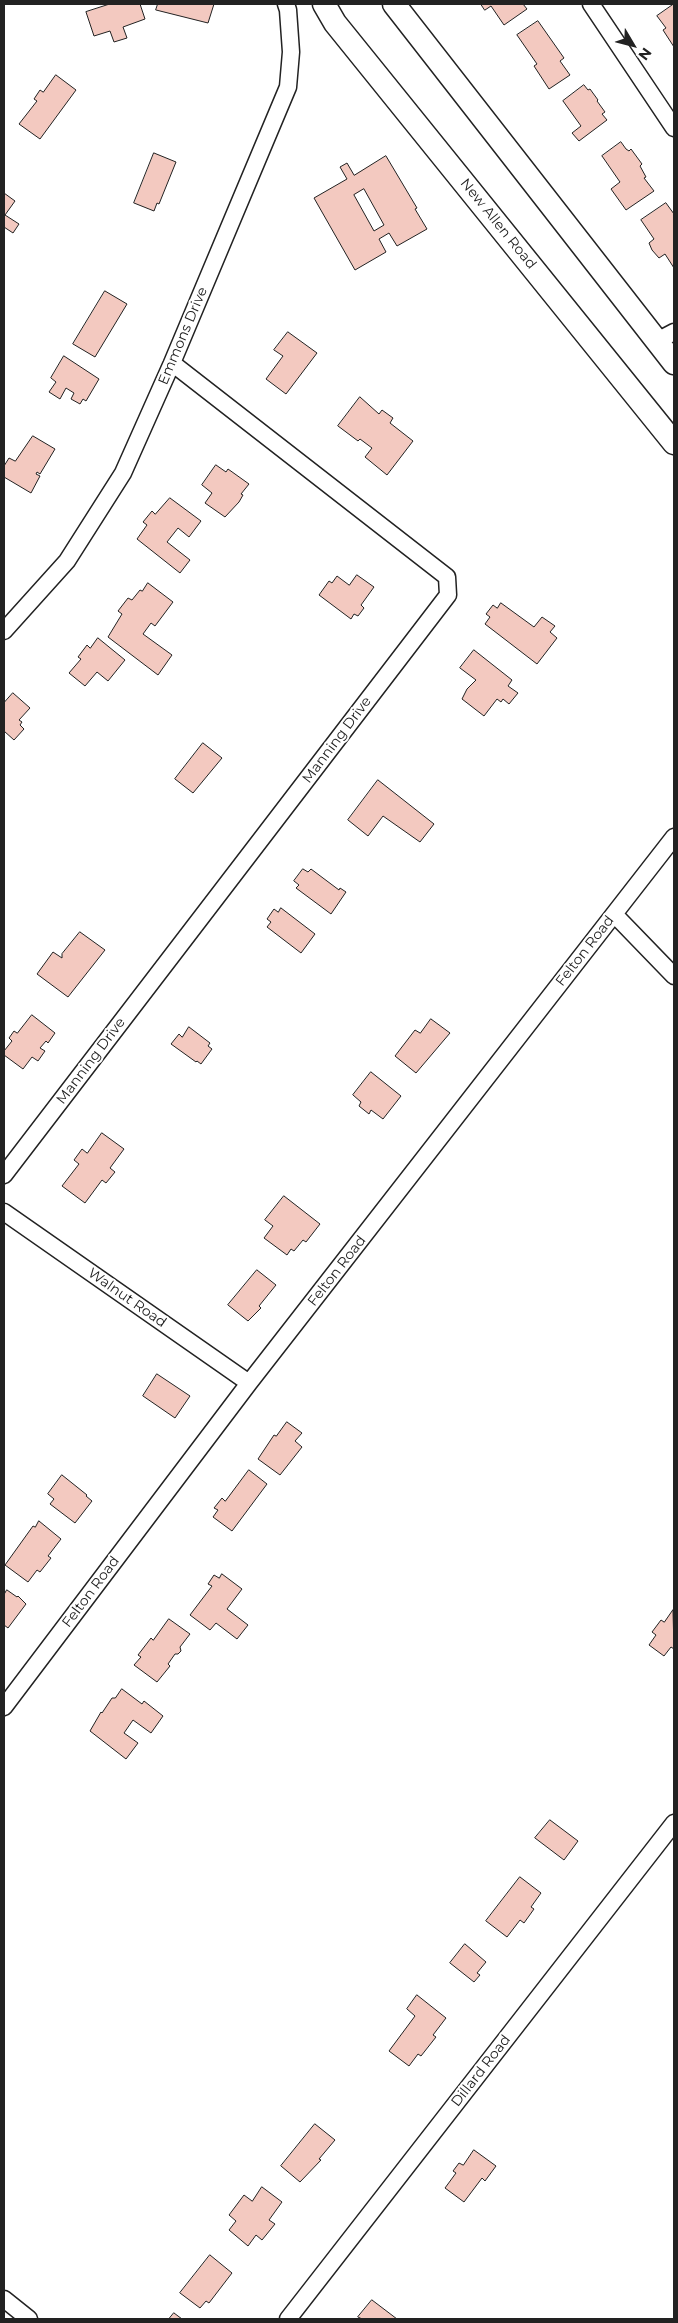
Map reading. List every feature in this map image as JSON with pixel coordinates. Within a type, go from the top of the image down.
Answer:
[{"type":"main road","name":"New Allen Road","points":[[324,4],[335,23],[674,444]]},
{"type":"main road","points":[[394,4],[666,337],[674,363]]},
{"type":"street","points":[[590,4],[674,128]]},
{"type":"street","name":"Emmons Drive","points":[[4,632],[67,561],[123,473],[172,363],[288,87],[290,52],[287,7]]},
{"type":"street","name":"Manning Drive","points":[[4,1175],[448,595],[447,577],[172,363]]},
{"type":"street","name":"Felton Road","points":[[4,1707],[249,1383],[674,837]]},
{"type":"street","points":[[614,914],[674,976]]},
{"type":"street","name":"Walnut Road","points":[[4,1212],[249,1383]]},
{"type":"street","name":"Dillard Road","points":[[288,2319],[674,1823]]},
{"type":"street","points":[[4,2299],[29,2319]]},
{"type":"building","points":[[110,4],[140,4],[145,19],[123,27],[127,38],[114,42],[110,31],[94,36],[86,12]]},
{"type":"building","points":[[158,4],[214,4],[208,23],[156,10]]},
{"type":"building","points":[[481,4],[523,4],[527,9],[504,25],[491,6],[485,10]]},
{"type":"building","points":[[674,4],[674,47],[663,30],[666,28],[657,16]]},
{"type":"building","points":[[538,21],[564,58],[560,61],[570,75],[549,89],[534,66],[537,64],[517,35]]},
{"type":"building","points":[[56,75],[76,90],[40,139],[19,124],[37,101],[34,99],[40,90],[43,92]]},
{"type":"building","points":[[584,85],[588,90],[590,89],[598,100],[605,112],[602,114],[607,120],[579,141],[572,133],[581,126],[563,101]]},
{"type":"building","points":[[621,142],[626,149],[629,151],[631,149],[642,164],[640,166],[646,177],[644,178],[654,191],[626,210],[611,189],[620,182],[602,156]]},
{"type":"building","points":[[154,153],[176,162],[159,204],[157,203],[154,211],[134,203]]},
{"type":"building","points":[[386,156],[417,208],[415,209],[427,229],[397,246],[389,233],[379,239],[386,252],[355,270],[314,198],[347,179],[340,167],[347,163],[354,175]],"holes":[[[364,189],[384,225],[374,231],[354,195]]]},
{"type":"building","points":[[4,193],[15,201],[5,215],[19,224],[13,233],[4,227]]},
{"type":"building","points":[[666,203],[674,214],[674,268],[665,254],[659,258],[652,250],[649,243],[654,239],[641,220]]},
{"type":"building","points":[[105,291],[127,304],[95,357],[73,344]]},
{"type":"building","points":[[288,332],[317,353],[286,394],[266,379],[283,356],[274,350]]},
{"type":"building","points":[[64,356],[99,379],[86,401],[83,399],[80,404],[71,399],[74,393],[66,388],[60,399],[49,392],[56,382],[51,378]]},
{"type":"building","points":[[360,397],[379,414],[382,410],[393,418],[390,423],[413,441],[387,475],[365,457],[372,448],[360,439],[358,441],[338,426]]},
{"type":"building","points":[[33,436],[55,449],[40,474],[37,472],[36,474],[40,476],[31,493],[4,477],[4,466],[9,458],[15,461]]},
{"type":"building","points":[[216,465],[226,472],[228,469],[249,484],[241,494],[243,495],[239,502],[225,517],[205,503],[212,493],[202,485]]},
{"type":"building","points":[[170,498],[201,521],[189,537],[178,528],[167,542],[190,560],[180,573],[137,539],[147,525],[143,522],[152,511],[155,514]]},
{"type":"building","points":[[357,575],[374,587],[361,605],[364,608],[358,616],[354,614],[351,619],[319,595],[329,581],[332,583],[337,576],[349,585]]},
{"type":"building","points":[[148,583],[173,602],[155,626],[151,623],[143,634],[172,655],[158,675],[108,637],[122,614],[118,611],[128,598],[132,600]]},
{"type":"building","points":[[501,603],[534,627],[542,617],[555,626],[550,632],[557,638],[537,664],[485,624],[490,617],[486,614],[493,605],[497,608]]},
{"type":"building","points":[[98,638],[125,660],[108,681],[97,672],[85,686],[69,673],[81,659],[78,657],[87,645],[90,648]]},
{"type":"building","points":[[474,650],[512,680],[508,686],[518,693],[509,704],[503,699],[501,702],[497,699],[484,716],[462,699],[467,689],[476,680],[460,668]]},
{"type":"building","points":[[13,693],[30,708],[19,720],[22,722],[20,725],[24,729],[14,740],[4,731],[4,703]]},
{"type":"building","points":[[203,743],[222,758],[193,793],[175,779]]},
{"type":"building","points":[[378,780],[434,824],[420,842],[383,816],[368,836],[348,820]]},
{"type":"building","points":[[303,869],[308,872],[311,869],[339,890],[340,888],[346,892],[331,914],[296,888],[299,885],[294,881]]},
{"type":"building","points":[[281,908],[315,934],[301,953],[267,927],[271,922],[267,919],[274,909],[278,912]]},
{"type":"building","points":[[80,932],[105,950],[68,997],[37,974],[53,952],[62,958],[62,954]]},
{"type":"building","points":[[32,1015],[55,1033],[48,1043],[46,1041],[40,1048],[45,1051],[38,1061],[32,1057],[23,1069],[4,1055],[4,1051],[12,1041],[9,1038],[14,1031],[17,1033]]},
{"type":"building","points":[[431,1019],[450,1033],[416,1073],[395,1056],[415,1030],[420,1033]]},
{"type":"building","points":[[189,1027],[210,1043],[208,1046],[212,1049],[201,1064],[171,1044],[179,1034],[182,1037]]},
{"type":"building","points":[[371,1072],[401,1096],[383,1119],[371,1110],[369,1114],[359,1106],[361,1102],[353,1095]]},
{"type":"building","points":[[102,1133],[124,1149],[110,1168],[115,1172],[106,1183],[102,1180],[85,1203],[62,1186],[79,1164],[74,1160],[82,1149],[87,1153]]},
{"type":"building","points":[[284,1196],[320,1224],[306,1242],[303,1240],[294,1251],[291,1249],[287,1255],[264,1238],[273,1226],[265,1220]]},
{"type":"building","points":[[257,1270],[276,1285],[259,1306],[261,1308],[248,1321],[228,1305]]},
{"type":"building","points":[[157,1374],[190,1396],[175,1418],[143,1396]]},
{"type":"building","points":[[287,1422],[302,1433],[295,1441],[302,1447],[280,1475],[258,1459],[274,1435],[276,1436]]},
{"type":"building","points":[[249,1470],[267,1484],[232,1531],[213,1517],[218,1510],[214,1508],[222,1498],[225,1501]]},
{"type":"building","points":[[62,1475],[92,1501],[75,1523],[50,1504],[54,1499],[48,1494]]},
{"type":"building","points":[[39,1521],[61,1539],[48,1556],[51,1558],[40,1572],[37,1570],[28,1582],[5,1565],[33,1526],[35,1527]]},
{"type":"building","points":[[222,1574],[242,1589],[227,1609],[248,1625],[237,1639],[216,1623],[210,1630],[190,1615],[212,1586],[208,1584],[214,1575],[219,1578]]},
{"type":"building","points":[[7,1590],[18,1596],[26,1604],[8,1628],[4,1625],[4,1595]]},
{"type":"building","points":[[673,1610],[674,1649],[671,1647],[664,1656],[649,1645],[656,1635],[652,1632],[661,1620],[664,1622]]},
{"type":"building","points":[[169,1619],[190,1634],[180,1647],[181,1651],[175,1654],[168,1664],[170,1666],[157,1682],[134,1665],[141,1657],[138,1655],[151,1638],[153,1640]]},
{"type":"building","points":[[122,1689],[142,1704],[144,1701],[163,1716],[151,1733],[133,1720],[124,1733],[138,1743],[126,1759],[90,1731],[101,1712]]},
{"type":"building","points":[[550,1820],[578,1841],[564,1860],[535,1838]]},
{"type":"building","points":[[520,1877],[541,1893],[531,1907],[534,1909],[524,1923],[520,1920],[507,1937],[486,1921]]},
{"type":"building","points":[[465,1944],[486,1962],[477,1973],[480,1975],[474,1982],[450,1963]]},
{"type":"building","points":[[417,1995],[446,2018],[433,2035],[436,2037],[421,2056],[418,2054],[409,2066],[389,2051],[415,2016],[407,2009]]},
{"type":"building","points":[[315,2124],[335,2140],[319,2159],[321,2160],[300,2182],[281,2166]]},
{"type":"building","points":[[474,2150],[496,2166],[485,2181],[482,2178],[464,2202],[445,2188],[456,2173],[453,2171],[459,2163],[463,2165]]},
{"type":"building","points":[[262,2187],[282,2202],[269,2220],[275,2224],[262,2240],[256,2235],[248,2246],[229,2230],[236,2221],[229,2215],[244,2195],[252,2201]]},
{"type":"building","points":[[210,2255],[232,2273],[209,2303],[206,2301],[200,2308],[180,2293]]},
{"type":"building","points":[[372,2300],[397,2319],[362,2319],[358,2317]]},
{"type":"building","points":[[174,2313],[182,2319],[169,2319]]}]
